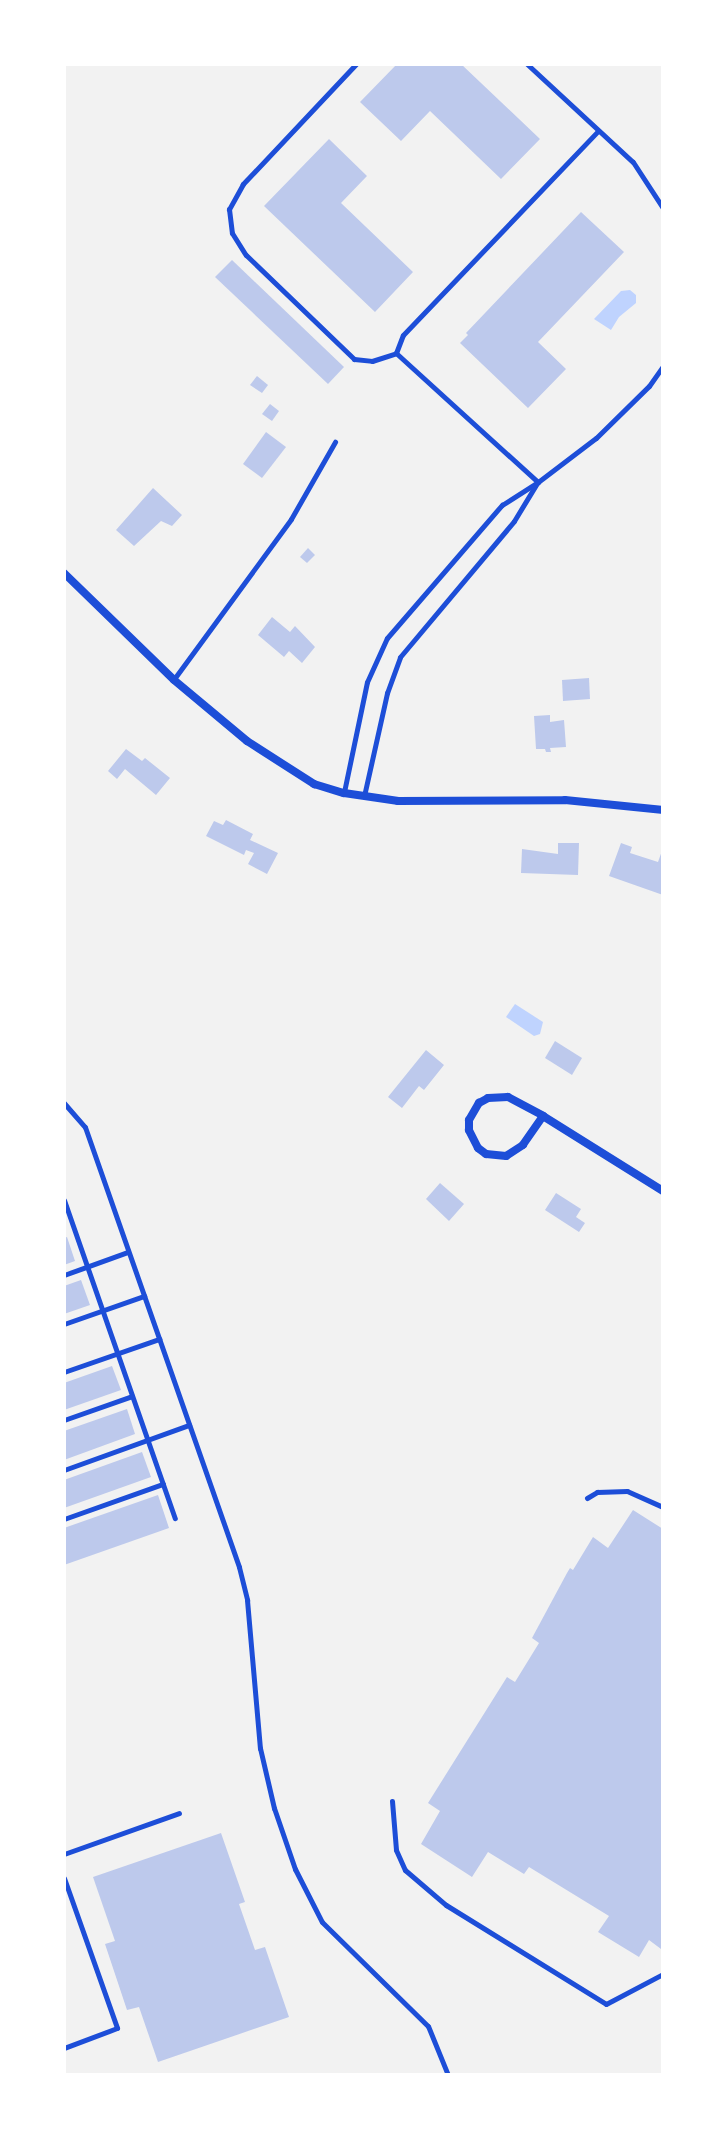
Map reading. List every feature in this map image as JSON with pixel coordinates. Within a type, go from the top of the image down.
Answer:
[{"type":"street","points":[[64,573],[174,680],[283,767],[314,784],[364,797],[412,801],[578,801],[663,810]]},
{"type":"street","points":[[543,1116],[523,1145],[506,1156],[486,1154],[478,1148],[469,1130],[469,1120],[479,1103],[498,1095],[508,1097],[543,1116],[663,1191]]},
{"type":"lane","points":[[356,64],[243,184],[229,209],[232,233],[246,255],[354,359],[372,361],[396,353]]},
{"type":"lane","points":[[527,64],[633,162],[663,208]]},
{"type":"lane","points":[[396,353],[403,335],[598,131]]},
{"type":"lane","points":[[396,353],[538,482]]},
{"type":"lane","points":[[344,793],[367,682],[387,638],[502,505],[596,438],[649,386],[663,366]]},
{"type":"lane","points":[[174,680],[291,519],[335,442]]},
{"type":"lane","points":[[364,797],[387,693],[400,657],[514,521],[538,482]]},
{"type":"lane","points":[[64,1103],[85,1127],[244,1586],[260,1748],[274,1808],[295,1869],[322,1922],[428,2026],[440,2049],[448,2075]]},
{"type":"lane","points":[[64,1200],[175,1518]]},
{"type":"lane","points":[[64,1228],[73,1225]]},
{"type":"lane","points":[[64,1275],[128,1252]]},
{"type":"lane","points":[[64,1324],[144,1296]]},
{"type":"lane","points":[[64,1372],[159,1339]]},
{"type":"lane","points":[[64,1420],[132,1396]]},
{"type":"lane","points":[[64,1470],[189,1425]]},
{"type":"lane","points":[[64,1519],[163,1484]]},
{"type":"lane","points":[[587,1498],[597,1492],[627,1491],[663,1507]]},
{"type":"lane","points":[[392,1801],[396,1850],[405,1870],[446,1905],[606,2004],[663,1974]]},
{"type":"lane","points":[[64,1854],[179,1813]]},
{"type":"lane","points":[[64,1878],[117,2028],[64,2048]]},
{"type":"water","points":[[630,290],[636,295],[636,303],[619,317],[611,330],[594,319],[621,291]]},
{"type":"water","points":[[515,1004],[543,1022],[540,1034],[534,1036],[506,1017]]},
{"type":"building","points":[[397,64],[461,64],[540,139],[501,179],[430,111],[401,141],[360,102]]},
{"type":"building","points":[[329,139],[367,176],[341,203],[413,272],[375,312],[264,206]]},
{"type":"building","points":[[581,212],[624,252],[538,342],[566,369],[528,408],[460,343]]},
{"type":"building","points":[[232,260],[344,367],[328,384],[215,277]]},
{"type":"building","points":[[257,376],[268,385],[262,393],[250,385]]},
{"type":"building","points":[[270,404],[279,411],[272,421],[262,414]]},
{"type":"building","points":[[266,432],[286,447],[262,478],[243,464]]},
{"type":"building","points":[[153,488],[182,515],[172,526],[161,521],[134,546],[116,530]]},
{"type":"building","points":[[308,548],[315,555],[307,563],[300,557]]},
{"type":"building","points":[[272,617],[290,632],[295,626],[315,647],[302,663],[289,651],[284,657],[258,635]]},
{"type":"building","points":[[589,678],[590,699],[563,701],[562,680]]},
{"type":"building","points":[[550,715],[550,722],[564,720],[566,747],[550,748],[551,752],[546,752],[545,749],[536,749],[534,716]]},
{"type":"building","points":[[126,749],[142,761],[145,758],[170,778],[156,795],[125,769],[117,779],[108,771]]},
{"type":"building","points":[[226,820],[253,834],[250,840],[278,853],[267,874],[248,864],[254,853],[246,850],[244,855],[206,836],[214,821],[223,825]]},
{"type":"building","points":[[558,843],[579,843],[578,875],[521,873],[522,849],[558,854]]},
{"type":"building","points":[[621,843],[632,847],[630,853],[658,862],[663,848],[663,895],[609,876]]},
{"type":"building","points":[[555,1041],[582,1058],[572,1075],[545,1058]]},
{"type":"building","points":[[426,1050],[444,1065],[424,1090],[419,1086],[402,1108],[388,1097]]},
{"type":"building","points":[[440,1183],[464,1204],[449,1221],[426,1199]]},
{"type":"building","points":[[556,1193],[581,1209],[576,1217],[585,1223],[579,1232],[545,1210]]},
{"type":"building","points":[[67,1237],[75,1261],[64,1265],[64,1238]]},
{"type":"building","points":[[81,1280],[90,1305],[64,1314],[64,1286]]},
{"type":"building","points":[[112,1366],[121,1390],[64,1410],[64,1383]]},
{"type":"building","points":[[127,1409],[135,1434],[64,1460],[64,1431]]},
{"type":"building","points":[[142,1452],[151,1477],[64,1508],[64,1480]]},
{"type":"building","points":[[158,1495],[169,1528],[64,1565],[64,1528]]},
{"type":"building","points":[[633,1510],[663,1529],[663,1946],[661,1949],[649,1940],[639,1957],[598,1932],[609,1916],[529,1867],[524,1874],[488,1852],[472,1877],[421,1844],[440,1811],[428,1803],[507,1677],[515,1682],[539,1643],[532,1638],[570,1568],[573,1570],[593,1537],[608,1548]]},
{"type":"building","points":[[221,1833],[245,1902],[239,1904],[255,1950],[265,1947],[289,2017],[158,2062],[139,2007],[127,2010],[105,1944],[115,1941],[93,1877]]}]
